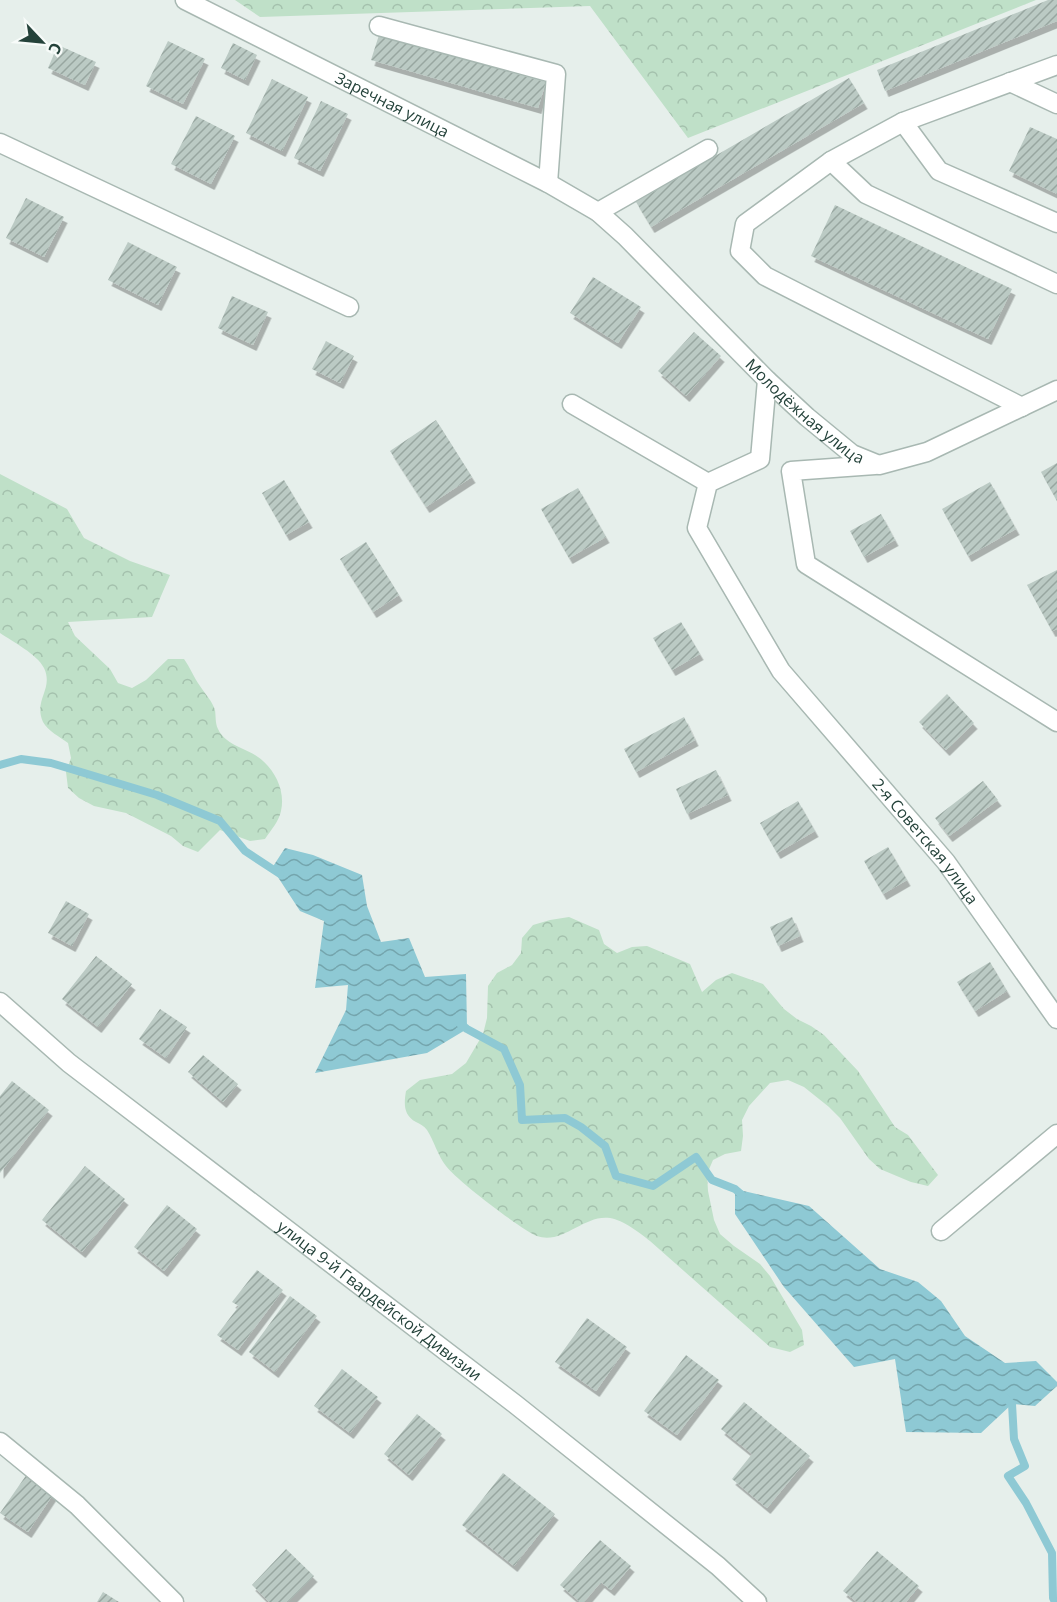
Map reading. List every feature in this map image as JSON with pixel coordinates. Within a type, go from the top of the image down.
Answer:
[{"type":"street","name":"Заречная улица","points":[[185,0],[548,183],[598,212]]},
{"type":"street","points":[[379,26],[556,74],[548,183]]},
{"type":"street","points":[[1022,407],[765,276],[740,251],[745,224],[831,161],[903,122],[1057,64]]},
{"type":"street","points":[[1010,82],[1057,104]]},
{"type":"street","points":[[903,122],[939,171],[1057,223]]},
{"type":"street","points":[[0,143],[349,307]]},
{"type":"street","points":[[598,212],[708,149]]},
{"type":"street","points":[[831,161],[866,194],[1057,284]]},
{"type":"street","name":"Молодёжная улица","points":[[598,212],[807,417],[852,454],[879,465],[927,452],[1057,390]]},
{"type":"street","points":[[760,459],[767,380]]},
{"type":"street","points":[[572,404],[708,483],[760,459],[791,471],[879,465]]},
{"type":"street","points":[[791,471],[806,564],[1057,722]]},
{"type":"street","name":"2-я Советская улица","points":[[708,483],[697,528],[781,671],[946,862],[1057,1019]]},
{"type":"street","name":"улица 9-й Гвардейской Дивизии","points":[[0,1002],[69,1063],[515,1404],[718,1566],[758,1602]]},
{"type":"street","points":[[941,1231],[1057,1134]]},
{"type":"street","points":[[0,1442],[77,1505],[174,1602]]},
{"type":"green space","points":[[235,0],[1036,0],[688,138],[590,6],[260,17]]},
{"type":"green space","points":[[0,474],[67,509],[84,538],[130,561],[170,575],[152,617],[68,622],[75,636],[110,669],[118,683],[132,688],[146,680],[168,659],[184,659],[214,707],[216,724],[221,734],[229,742],[255,755],[267,765],[277,779],[282,795],[281,811],[277,822],[265,839],[250,841],[220,830],[198,852],[183,846],[171,836],[126,813],[94,806],[79,798],[68,788],[66,772],[71,758],[68,743],[48,728],[41,714],[40,707],[47,682],[44,668],[30,653],[0,633]]},
{"type":"green space","points":[[569,917],[599,930],[604,944],[617,953],[632,947],[647,946],[690,964],[702,992],[716,980],[732,973],[763,984],[784,1009],[824,1035],[858,1071],[895,1127],[908,1135],[938,1175],[928,1186],[911,1182],[880,1169],[869,1159],[840,1118],[829,1107],[804,1087],[788,1080],[770,1083],[749,1106],[742,1120],[741,1151],[725,1154],[713,1160],[707,1174],[714,1220],[720,1234],[760,1264],[770,1276],[802,1330],[804,1345],[790,1352],[770,1347],[650,1241],[620,1221],[610,1218],[591,1220],[565,1233],[547,1238],[529,1232],[452,1173],[443,1162],[427,1130],[409,1116],[405,1104],[406,1091],[420,1080],[452,1074],[466,1063],[483,1034],[487,1018],[488,986],[497,973],[512,965],[521,953],[522,938],[533,925]]},
{"type":"water","points":[[285,848],[313,855],[362,875],[367,906],[381,942],[409,938],[425,977],[466,974],[467,1029],[427,1053],[315,1073],[346,1010],[348,985],[315,988],[324,921],[300,911],[272,868]]},
{"type":"water","points":[[735,1189],[809,1206],[880,1269],[918,1282],[941,1301],[965,1336],[1005,1363],[1036,1361],[1057,1382],[1057,1386],[1035,1406],[1012,1404],[981,1433],[906,1432],[895,1359],[854,1367],[784,1287],[735,1214]]},
{"type":"building","points":[[1048,0],[1057,0],[1057,21],[885,91],[877,70]]},
{"type":"building","points":[[379,35],[546,82],[538,108],[371,60]]},
{"type":"building","points":[[168,41],[205,59],[183,104],[146,86]]},
{"type":"building","points":[[233,43],[257,55],[245,80],[221,68]]},
{"type":"building","points":[[58,45],[96,62],[85,85],[48,68]]},
{"type":"building","points":[[849,78],[864,103],[651,227],[636,202]]},
{"type":"building","points":[[272,79],[308,97],[282,151],[246,133]]},
{"type":"building","points":[[321,101],[348,114],[320,171],[294,158]]},
{"type":"building","points":[[196,116],[235,136],[211,184],[171,164]]},
{"type":"building","points":[[1030,127],[1057,139],[1057,194],[1009,171]]},
{"type":"building","points":[[26,198],[64,217],[44,257],[6,238]]},
{"type":"building","points":[[835,205],[1012,289],[988,339],[811,256]]},
{"type":"building","points":[[128,242],[177,267],[158,305],[108,280]]},
{"type":"building","points":[[593,277],[641,307],[618,343],[570,313]]},
{"type":"building","points":[[232,296],[268,312],[253,345],[218,328]]},
{"type":"building","points":[[694,332],[721,356],[686,396],[658,371]]},
{"type":"building","points":[[326,341],[354,356],[340,383],[312,369]]},
{"type":"building","points":[[436,420],[472,477],[426,507],[390,451]]},
{"type":"building","points":[[1057,463],[1057,501],[1041,472]]},
{"type":"building","points":[[284,480],[309,522],[286,535],[262,493]]},
{"type":"building","points":[[990,482],[1016,529],[968,556],[942,509]]},
{"type":"building","points":[[578,488],[606,537],[569,558],[541,509]]},
{"type":"building","points":[[881,514],[895,540],[864,557],[850,531]]},
{"type":"building","points":[[366,542],[399,595],[373,612],[340,559]]},
{"type":"building","points":[[1057,570],[1057,629],[1052,631],[1027,585]]},
{"type":"building","points":[[681,622],[700,654],[672,670],[653,638]]},
{"type":"building","points":[[947,694],[974,723],[946,750],[919,722]]},
{"type":"building","points":[[684,717],[695,740],[636,772],[624,749]]},
{"type":"building","points":[[716,770],[728,795],[687,814],[676,789]]},
{"type":"building","points":[[983,781],[998,800],[949,836],[935,818]]},
{"type":"building","points":[[798,801],[815,831],[777,853],[760,823]]},
{"type":"building","points":[[888,847],[907,880],[883,894],[864,861]]},
{"type":"building","points":[[66,901],[89,914],[72,946],[48,933]]},
{"type":"building","points":[[792,917],[800,936],[778,946],[770,927]]},
{"type":"building","points":[[96,956],[132,984],[98,1027],[62,999]]},
{"type":"building","points":[[990,962],[1007,991],[975,1011],[957,982]]},
{"type":"building","points":[[160,1009],[187,1027],[166,1058],[139,1039]]},
{"type":"building","points":[[203,1055],[238,1084],[223,1102],[188,1072]]},
{"type":"building","points":[[12,1081],[49,1110],[0,1173],[0,1096]]},
{"type":"building","points":[[85,1166],[125,1199],[82,1252],[42,1220]]},
{"type":"building","points":[[167,1205],[197,1229],[164,1271],[134,1247]]},
{"type":"building","points":[[257,1270],[283,1290],[238,1350],[217,1335],[239,1306],[232,1302]]},
{"type":"building","points":[[290,1296],[317,1316],[275,1372],[249,1352]]},
{"type":"building","points":[[587,1318],[627,1347],[596,1391],[555,1362]]},
{"type":"building","points":[[686,1355],[719,1380],[677,1435],[644,1411]]},
{"type":"building","points":[[342,1369],[378,1397],[350,1433],[314,1406]]},
{"type":"building","points":[[744,1402],[810,1456],[767,1508],[732,1479],[752,1454],[721,1429]]},
{"type":"building","points":[[417,1414],[442,1434],[409,1475],[384,1454]]},
{"type":"building","points":[[503,1473],[555,1514],[514,1566],[462,1525]]},
{"type":"building","points":[[27,1474],[54,1493],[28,1532],[0,1513]]},
{"type":"building","points":[[600,1540],[631,1566],[611,1590],[601,1582],[584,1602],[580,1602],[560,1585]]},
{"type":"building","points":[[286,1549],[314,1576],[288,1602],[269,1602],[252,1585]]},
{"type":"building","points":[[877,1551],[919,1586],[906,1602],[857,1602],[843,1591]]},
{"type":"building","points":[[103,1592],[119,1602],[97,1602]]},
{"type":"waterway","points":[[0,765],[21,759],[51,763],[157,795],[220,821],[245,851],[280,874]]},
{"type":"waterway","points":[[458,1022],[504,1049],[520,1085],[522,1120],[565,1118],[581,1127],[605,1146],[616,1176],[653,1186],[696,1157],[712,1180],[735,1189],[742,1195]]},
{"type":"waterway","points":[[1004,1397],[1012,1404],[1014,1439],[1025,1466],[1008,1476],[1026,1503],[1052,1553],[1055,1602]]}]
